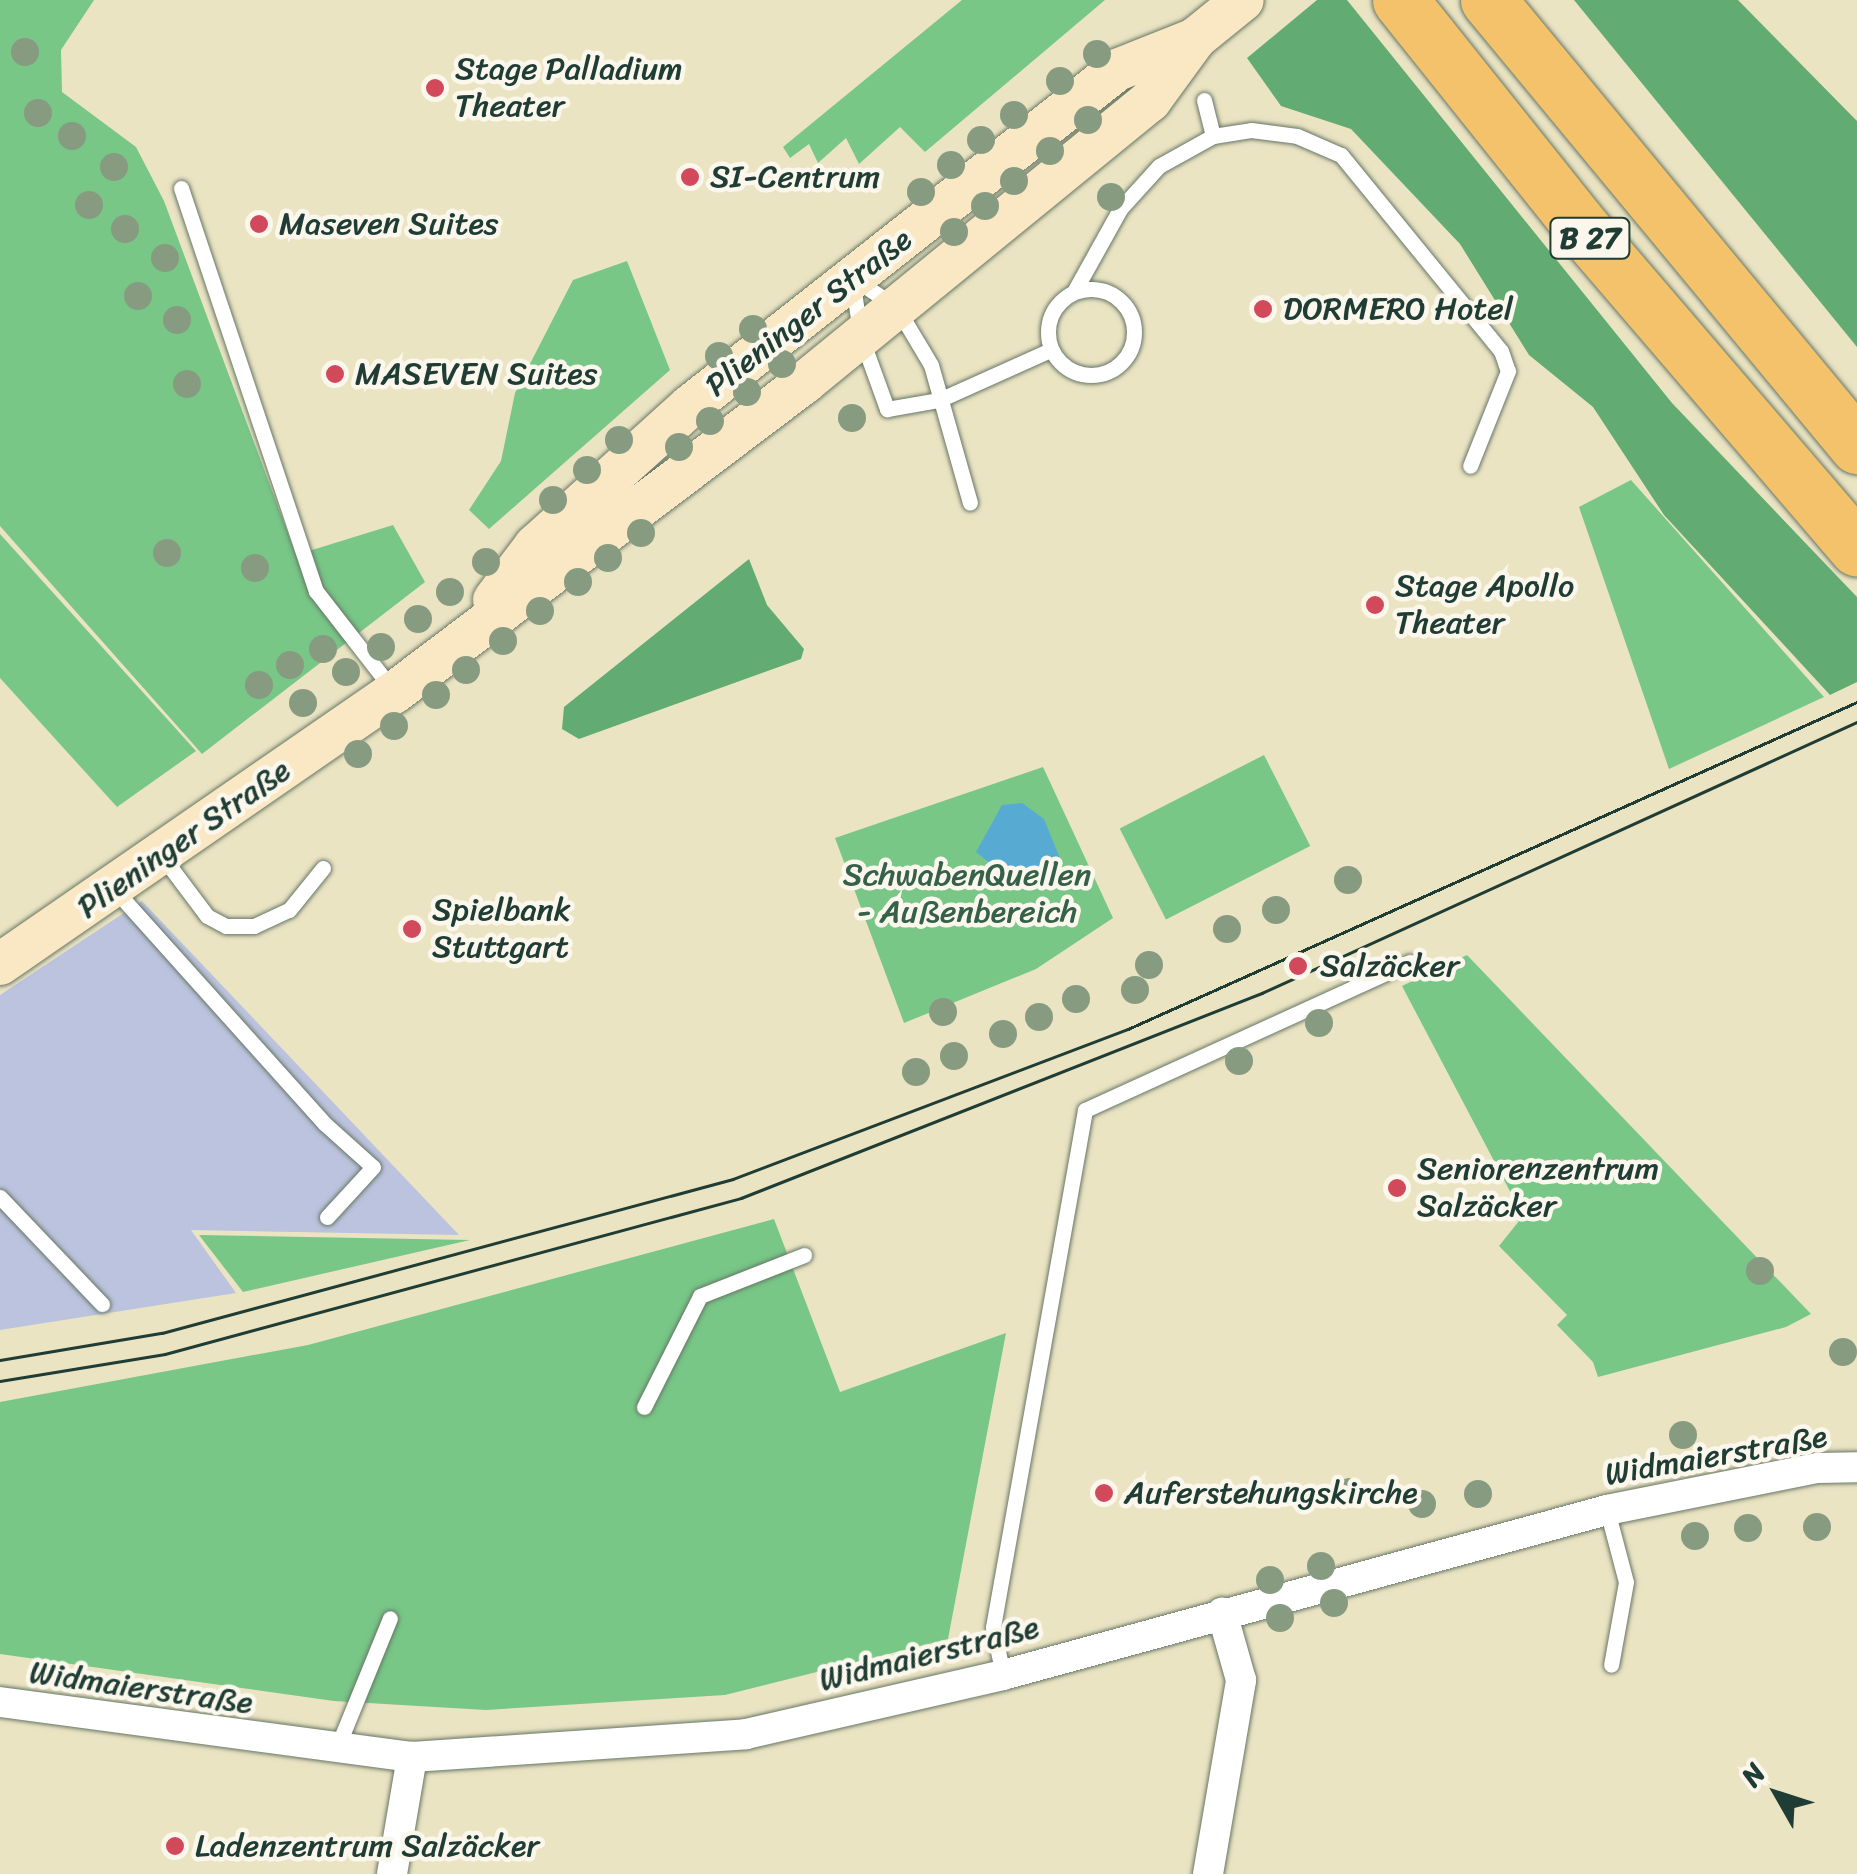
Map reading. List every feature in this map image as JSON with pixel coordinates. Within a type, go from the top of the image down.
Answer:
[{"type":"highway","name":"B 27","points":[[1400,0],[1578,222],[1857,548]]},
{"type":"highway","name":"B 27","points":[[1488,0],[1857,446]]},
{"type":"main road","name":"Plieninger Straße","points":[[0,964],[395,692],[650,502],[897,308],[1150,101],[1196,38],[1243,0]]},
{"type":"main road","name":"Plieninger Straße","points":[[464,640],[536,546],[623,466],[852,277],[1117,70],[1196,38]]},
{"type":"main road","points":[[623,466],[630,486],[650,502]]},
{"type":"street","name":"Widmaierstraße","points":[[0,1702],[336,1751],[412,1758],[746,1734],[1003,1675],[1607,1510],[1818,1468],[1857,1468]]},
{"type":"street","points":[[1208,1874],[1241,1680],[1222,1614]]},
{"type":"street","points":[[392,1874],[412,1758]]},
{"type":"lane","points":[[1204,100],[1213,136]]},
{"type":"lane","points":[[1075,290],[1098,288],[1118,297],[1132,315],[1134,338],[1126,359],[1108,372],[1086,376],[1064,368],[1050,350],[1046,326],[1056,304],[1075,290],[1120,209],[1159,166],[1213,136],[1251,130],[1297,136],[1341,155],[1502,351],[1508,372],[1470,466]]},
{"type":"lane","points":[[180,188],[316,591],[395,692]]},
{"type":"lane","points":[[852,277],[897,308],[931,365],[970,502]]},
{"type":"lane","points":[[852,277],[860,337],[887,409],[939,400],[1050,350]]},
{"type":"lane","points":[[162,856],[208,916],[226,926],[254,926],[288,910],[323,868]]},
{"type":"lane","points":[[114,888],[325,1124],[373,1167],[327,1217]]},
{"type":"lane","points":[[1003,1675],[993,1628],[1084,1110],[1410,962]]},
{"type":"lane","points":[[0,1197],[102,1304]]},
{"type":"lane","points":[[644,1407],[700,1296],[804,1255]]},
{"type":"lane","points":[[1607,1510],[1626,1582],[1611,1665]]},
{"type":"lane","points":[[336,1751],[390,1618]]},
{"type":"shaded area","points":[[142,901],[459,1235],[191,1230],[236,1293],[0,1330],[0,995]]},
{"type":"green space","points":[[0,0],[94,0],[61,50],[62,92],[136,147],[164,201],[296,555],[393,525],[425,582],[202,754],[0,526]]},
{"type":"green space","points":[[962,0],[1105,0],[925,152],[900,127],[859,164],[846,138],[818,163],[809,144],[790,158],[783,147]]},
{"type":"green space","points":[[1317,0],[1347,0],[1672,403],[1857,597],[1857,682],[1830,695],[1664,515],[1593,407],[1529,355],[1460,244],[1351,129],[1281,106],[1247,58]]},
{"type":"green space","points":[[1574,0],[1738,0],[1857,121],[1857,347]]},
{"type":"green space","points":[[627,261],[670,370],[489,529],[469,510],[501,461],[515,393],[573,280]]},
{"type":"green space","points":[[1631,480],[1824,697],[1669,769],[1579,507]]},
{"type":"green space","points":[[0,534],[196,751],[117,807],[0,678]]},
{"type":"green space","points":[[749,559],[767,605],[804,649],[801,659],[579,739],[562,729],[564,707]]},
{"type":"green space","points":[[1264,755],[1310,846],[1166,919],[1120,829]]},
{"type":"green space","name":"SchwabenQuellen - Außenbereich","points":[[1043,767],[1113,918],[1036,969],[904,1023],[835,838]]},
{"type":"green space","points":[[1467,955],[1811,1314],[1786,1327],[1598,1377],[1593,1362],[1557,1325],[1567,1315],[1499,1246],[1523,1216],[1402,986]]},
{"type":"green space","points":[[774,1219],[840,1392],[1006,1333],[948,1639],[725,1695],[486,1710],[334,1701],[0,1654],[0,1402],[308,1345]]},
{"type":"green space","points":[[199,1235],[470,1240],[243,1292]]},
{"type":"water","points":[[1022,803],[1044,819],[1059,865],[1042,878],[1011,880],[976,852],[1002,805]]},
{"type":"tram line","points":[[0,1360],[162,1333],[733,1179],[1128,1029],[1857,702]]},
{"type":"tram line","points":[[0,1381],[165,1354],[741,1198],[1262,993],[1857,722]]},
{"type":"place","name":"Stage Palladium Theater","points":[[435,88]]},
{"type":"place","name":"SI-Centrum","points":[[690,177]]},
{"type":"place","name":"Maseven Suites","points":[[259,224]]},
{"type":"place","name":"DORMERO Hotel","points":[[1263,309]]},
{"type":"place","name":"MASEVEN Suites","points":[[335,374]]},
{"type":"place","name":"Stage Apollo Theater","points":[[1375,605]]},
{"type":"place","name":"Spielbank Stuttgart","points":[[412,929]]},
{"type":"place","name":"Salzäcker","points":[[1298,966]]},
{"type":"place","name":"Seniorenzentrum Salzäcker","points":[[1397,1188]]},
{"type":"place","name":"Auferstehungskirche","points":[[1104,1493]]},
{"type":"place","name":"Ladenzentrum Salzäcker","points":[[175,1846]]}]
